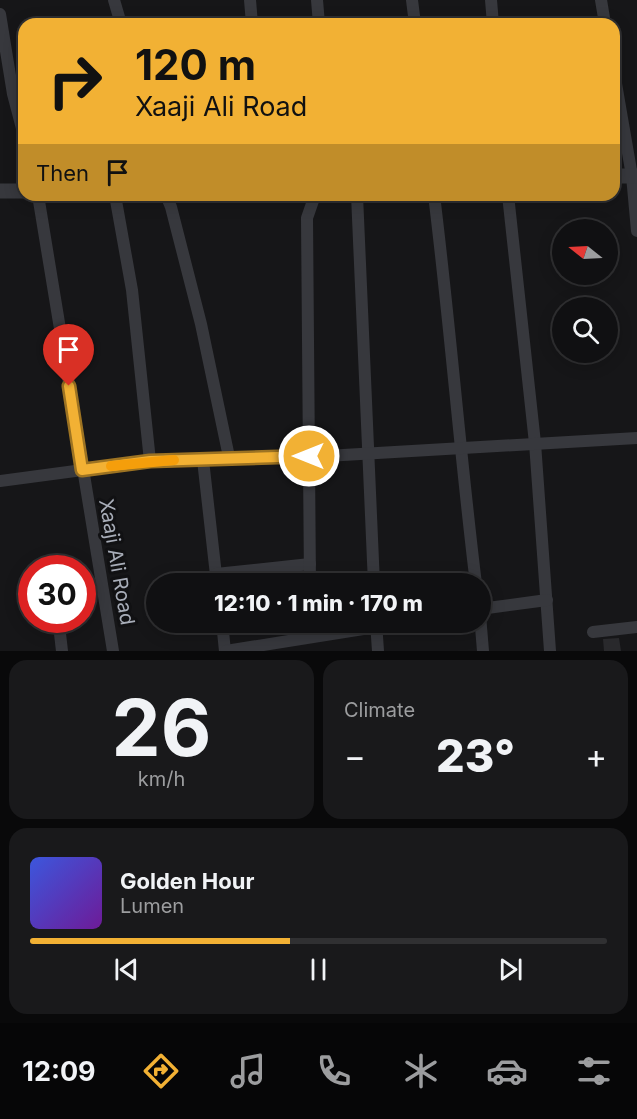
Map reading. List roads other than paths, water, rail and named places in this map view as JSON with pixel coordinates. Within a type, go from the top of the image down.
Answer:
[{"type":"street","points":[[114,0],[119,18]]},
{"type":"street","points":[[250,0],[252,18]]},
{"type":"street","points":[[317,0],[318,18]]},
{"type":"street","points":[[412,0],[414,18]]},
{"type":"street","points":[[491,0],[492,18]]},
{"type":"street","points":[[601,0],[604,18]]},
{"type":"street","points":[[0,14],[18,113]]},
{"type":"street","points":[[620,103],[634,176],[637,231]]},
{"type":"street","points":[[0,191],[18,190]]},
{"type":"street","name":"Xaaji Ali Road","points":[[39,201],[113,651]]},
{"type":"street","points":[[116,201],[132,290],[150,461]]},
{"type":"street","points":[[168,201],[201,324],[229,457]]},
{"type":"street","points":[[310,573],[307,218],[313,201]]},
{"type":"street","points":[[357,201],[374,573]]},
{"type":"street","points":[[435,201],[448,303],[459,448],[475,573]]},
{"type":"street","points":[[509,201],[535,443],[550,651]]},
{"type":"street","points":[[0,482],[150,461],[368,454],[637,438]]},
{"type":"street","points":[[202,460],[216,573]]},
{"type":"street","points":[[254,573],[310,564]]},
{"type":"street","points":[[491,608],[547,600]]},
{"type":"street","points":[[593,632],[637,627]]},
{"type":"street","points":[[59,633],[62,651]]},
{"type":"street","points":[[223,633],[225,651],[332,633]]},
{"type":"street","points":[[377,633],[378,651]]},
{"type":"street","points":[[482,633],[483,651]]}]
